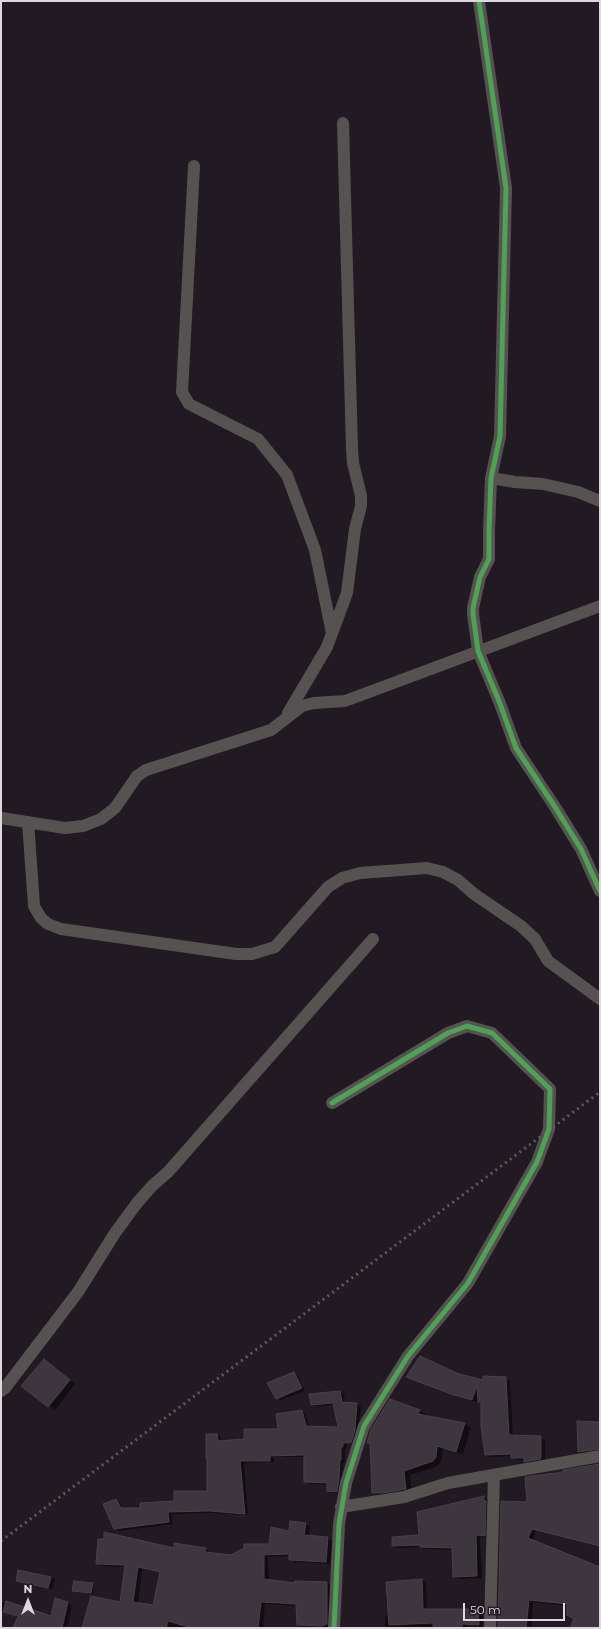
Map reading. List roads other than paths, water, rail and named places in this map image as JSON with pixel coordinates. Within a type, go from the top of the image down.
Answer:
[{"type":"street","points":[[479,1],[506,188],[500,436],[491,478],[489,559],[480,578],[473,608],[478,651],[499,701],[516,748],[581,850],[600,892]]},
{"type":"street","points":[[283,721],[327,646],[347,593],[355,529],[361,506],[352,449],[343,123]]},
{"type":"street","points":[[194,166],[182,392],[189,404],[258,439],[287,475],[315,550],[332,633]]},
{"type":"street","points":[[491,478],[515,482],[543,484],[578,492],[600,501]]},
{"type":"street","points":[[1,818],[65,828],[83,826],[101,818],[115,808],[137,776],[146,770],[271,730],[302,706],[314,703],[345,701],[600,606]]},
{"type":"street","points":[[28,822],[34,906],[41,918],[48,924],[61,929],[236,954],[252,954],[275,947],[328,887],[342,878],[360,873],[427,868],[443,872],[458,880],[474,894],[521,926],[536,939],[548,961],[600,999]]},
{"type":"street","points":[[1,1391],[5,1388],[78,1292],[115,1233],[142,1197],[168,1172],[373,939]]},
{"type":"street","points":[[332,1102],[448,1032],[467,1026],[492,1032],[550,1089],[549,1129],[537,1162],[468,1283],[408,1356],[364,1426],[346,1483],[341,1508],[334,1628]]},
{"type":"street","points":[[341,1508],[404,1497],[448,1483],[600,1456]]},
{"type":"street","points":[[490,1628],[494,1474]]},
{"type":"railway","points":[[1,1541],[600,1092]]}]
